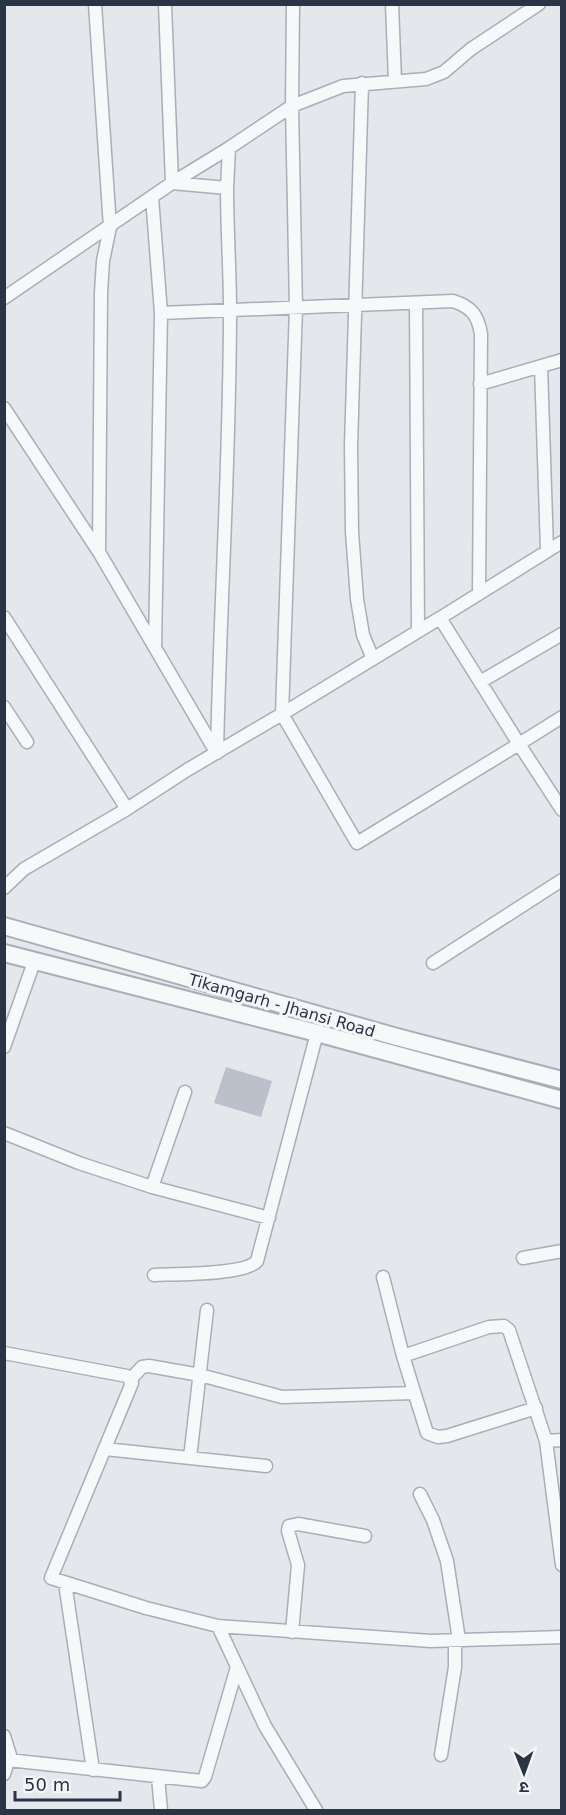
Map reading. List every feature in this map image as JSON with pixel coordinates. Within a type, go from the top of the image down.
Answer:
[{"type":"street","points":[[95,4],[110,227],[103,261],[101,293],[99,552]]},
{"type":"street","points":[[165,4],[172,183]]},
{"type":"street","points":[[293,4],[292,106],[296,308],[282,714],[357,843],[561,717]]},
{"type":"street","points":[[392,4],[395,81]]},
{"type":"street","points":[[4,298],[172,183],[292,106],[343,86],[426,80],[444,72],[471,50],[539,4]]},
{"type":"street","points":[[362,83],[351,446],[352,532],[357,599],[363,635],[373,658]]},
{"type":"street","points":[[217,753],[230,310],[227,188],[229,148]]},
{"type":"street","points":[[172,183],[227,188]]},
{"type":"street","points":[[152,197],[161,313],[155,648]]},
{"type":"street","points":[[161,313],[453,301],[466,305],[479,321],[481,334],[479,594]]},
{"type":"street","points":[[416,303],[418,631]]},
{"type":"street","points":[[480,384],[561,360]]},
{"type":"street","points":[[541,366],[547,550]]},
{"type":"street","points":[[4,408],[99,552],[217,753]]},
{"type":"street","points":[[4,888],[24,869],[127,809],[561,542]]},
{"type":"street","points":[[4,617],[127,809]]},
{"type":"street","points":[[440,618],[519,744],[560,803]]},
{"type":"street","points":[[480,682],[561,634]]},
{"type":"street","points":[[4,707],[27,742]]},
{"type":"street","points":[[433,963],[561,880]]},
{"type":"street","name":"Tikamgarh - Jhansi Road","points":[[4,926],[385,1034],[560,1091]]},
{"type":"street","points":[[4,953],[317,1033],[560,1091]]},
{"type":"street","points":[[102,979],[109,956]]},
{"type":"street","points":[[4,1047],[34,962]]},
{"type":"street","points":[[154,1275],[238,1270],[253,1265],[257,1261],[317,1033]]},
{"type":"street","points":[[152,1187],[185,1092]]},
{"type":"street","points":[[4,1134],[79,1163],[152,1187],[268,1218]]},
{"type":"street","points":[[523,1258],[561,1251]]},
{"type":"street","points":[[383,1277],[424,1428],[431,1436],[438,1437],[536,1408]]},
{"type":"street","points":[[190,1458],[207,1310]]},
{"type":"street","points":[[403,1356],[489,1327],[504,1326],[509,1330],[546,1441],[561,1557]]},
{"type":"street","points":[[4,1353],[127,1376],[132,1383],[51,1578],[146,1608],[218,1626],[457,1640],[561,1637]]},
{"type":"street","points":[[130,1380],[145,1366],[200,1375],[282,1397],[414,1393]]},
{"type":"street","points":[[546,1441],[561,1440]]},
{"type":"street","points":[[105,1449],[266,1466]]},
{"type":"street","points":[[420,1494],[442,1542],[451,1580],[457,1640],[454,1676],[441,1755]]},
{"type":"street","points":[[292,1632],[298,1565],[288,1531],[290,1526],[298,1524],[364,1536]]},
{"type":"street","points":[[65,1582],[93,1770]]},
{"type":"street","points":[[218,1626],[265,1726],[316,1810]]},
{"type":"street","points":[[4,1736],[10,1755],[6,1768],[93,1770],[200,1782],[204,1780],[237,1667]]},
{"type":"street","points":[[158,1777],[161,1810]]},
{"type":"building","points":[[226,1067],[272,1081],[261,1117],[214,1103]]}]
